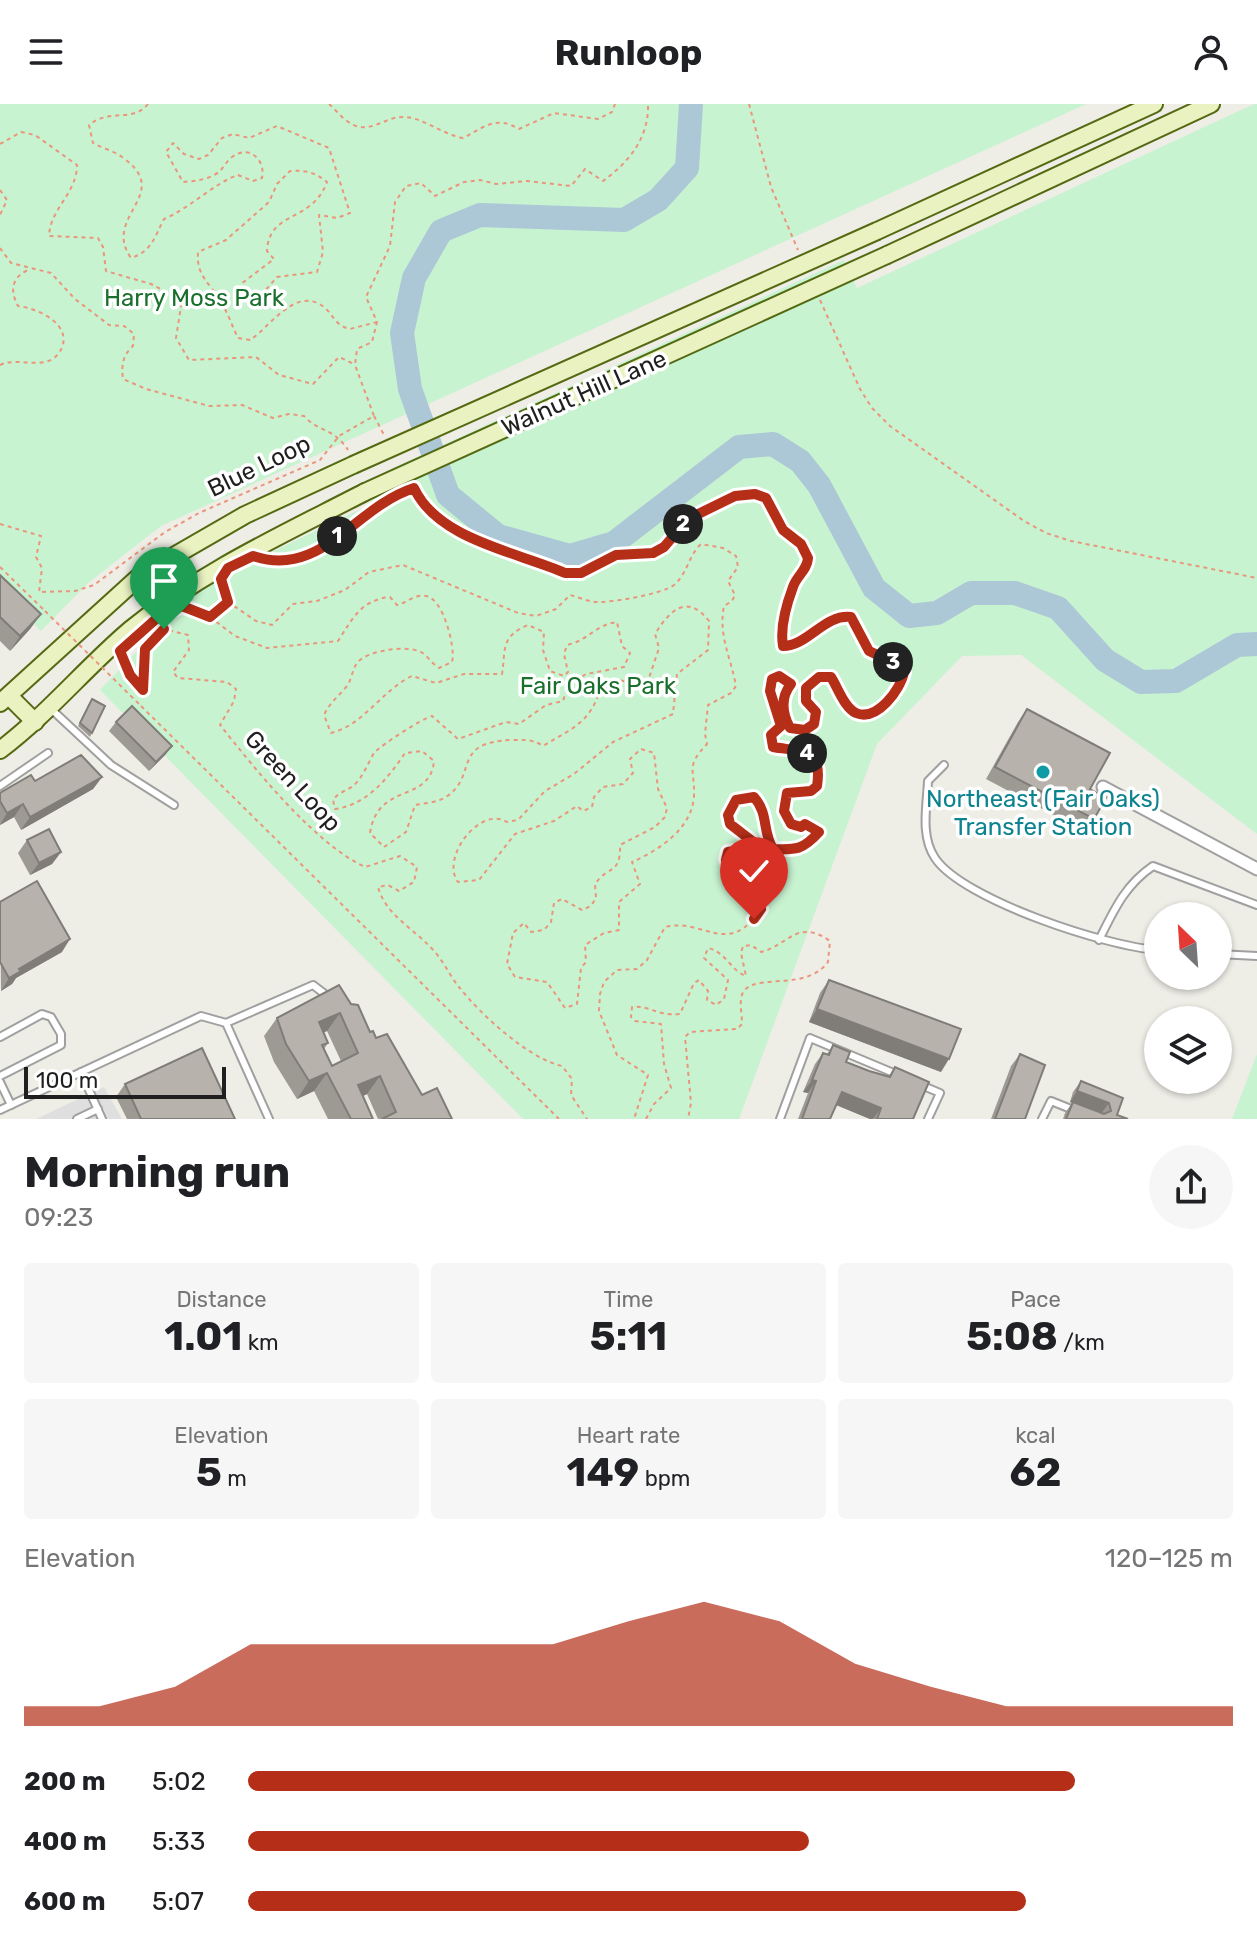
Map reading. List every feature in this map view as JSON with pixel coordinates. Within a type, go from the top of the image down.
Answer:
[{"type":"main road","name":"Walnut Hill Lane","points":[[3,696],[141,575],[245,515],[1154,104]]},
{"type":"main road","name":"Walnut Hill Lane","points":[[0,750],[35,722],[130,630],[202,576],[365,492],[1211,104]]},
{"type":"main road","points":[[3,696],[35,722]]},
{"type":"street","points":[[1103,787],[1257,869]]},
{"type":"lane","points":[[50,708],[111,765],[174,805]]},
{"type":"lane","points":[[0,785],[48,753]]},
{"type":"lane","points":[[944,765],[928,781],[925,829],[935,859],[971,888],[1070,932],[1127,948],[1144,949]]},
{"type":"lane","points":[[1099,940],[1118,900],[1136,878],[1153,866],[1257,905]]},
{"type":"lane","points":[[1232,955],[1257,956]]},
{"type":"lane","points":[[0,1110],[201,1016],[226,1023],[313,985],[336,1004]]},
{"type":"lane","points":[[0,1037],[42,1014],[51,1017],[61,1034],[61,1045],[0,1079],[11,1105]]},
{"type":"lane","points":[[226,1023],[269,1119]]},
{"type":"lane","points":[[780,1119],[810,1038],[940,1093],[928,1119]]},
{"type":"lane","points":[[81,1072],[102,1119]]},
{"type":"lane","points":[[1042,1119],[1051,1101],[1086,1115]]},
{"type":"lane","points":[[77,1119],[98,1109]]},
{"type":"path","points":[[148,104],[137,113],[102,114],[89,125],[93,143],[121,156],[142,177],[143,191],[125,221],[122,235],[123,247],[131,258],[143,254],[155,242],[164,219],[198,202],[227,178],[238,175],[253,181],[262,178],[264,168],[260,159],[250,153],[232,156],[216,175],[183,182],[166,152],[173,143],[184,154],[199,159],[208,155],[222,138],[233,134],[249,138],[277,126],[329,148],[350,213],[337,218],[319,215],[318,233],[323,252],[317,272],[277,277],[256,301],[241,294],[241,284],[274,259],[267,251],[268,235],[273,227],[313,206],[323,193],[327,182],[318,175],[305,170],[290,171],[277,184],[269,202],[226,240],[198,252],[197,266],[202,281],[221,301],[238,338],[250,340],[265,331],[288,305],[313,301],[324,306],[342,327],[350,329],[377,322]]},
{"type":"path","points":[[329,104],[349,123],[369,129],[404,116],[423,122],[443,134],[463,138],[484,123],[505,121],[519,129],[554,113],[598,119],[612,112],[615,104]]},
{"type":"path","points":[[0,144],[21,132],[35,135],[77,165],[69,194],[49,226],[49,236],[98,238],[103,247],[106,271],[151,284],[182,300],[176,338],[189,360],[256,357],[279,375],[313,384],[339,357],[355,365],[357,349],[372,342],[377,322],[366,297],[390,246],[395,202],[406,186],[421,183],[435,196],[464,182],[480,180],[496,184],[527,181],[571,186],[585,169],[603,181],[638,147],[648,118],[648,104]]},
{"type":"path","points":[[749,104],[771,187],[802,260]]},
{"type":"path","points":[[0,190],[7,200],[0,215]]},
{"type":"path","points":[[0,248],[11,263],[51,273],[75,299],[109,325],[124,326],[134,334],[133,346],[127,352],[122,368],[123,379],[146,389],[209,406],[242,405],[273,418],[289,414],[304,416],[339,436]]},
{"type":"path","points":[[0,365],[13,359],[43,363],[58,355],[64,341],[60,326],[40,309],[18,306],[13,285],[18,275],[29,269]]},
{"type":"path","points":[[815,289],[872,408],[890,426],[1024,521],[1071,541],[1257,578]]},
{"type":"path","name":"Blue Loop","points":[[0,524],[41,536],[36,557],[42,568],[39,592],[75,591],[94,585],[165,532],[199,513],[320,460],[339,436],[374,416],[355,365]]},
{"type":"path","points":[[403,491],[414,488],[424,505],[466,535],[565,573],[581,573],[616,555],[653,553],[664,547],[688,519],[735,496],[755,494],[766,498],[783,530],[801,544],[808,558],[803,575],[793,585],[781,633],[783,646],[794,646],[833,619],[851,617],[869,651],[893,662],[904,672],[902,683],[878,711],[867,715],[857,714],[847,705],[831,677],[819,677],[806,688],[806,701],[816,712],[814,724],[805,730],[790,728],[786,720],[783,699],[791,684],[779,676],[772,679],[770,691],[781,726],[771,735],[773,747],[803,751],[814,756],[818,765],[817,786],[811,791],[787,793],[784,811],[791,824],[801,827],[805,824],[819,832],[806,847],[795,851],[773,849],[761,805],[754,797],[736,800],[728,815],[730,824],[752,841],[747,849],[728,852],[726,860],[761,909],[754,919],[724,936],[709,935],[680,923],[665,927],[647,960],[637,969],[617,970],[604,982],[599,1011],[617,1055],[648,1075],[634,1119]]},
{"type":"path","points":[[262,559],[297,561],[316,554],[382,500]]},
{"type":"path","points":[[182,606],[210,617],[235,636],[267,648],[338,641],[360,606],[371,601],[390,597],[397,605],[412,597],[428,596],[435,600],[453,641],[452,662],[439,668],[424,653],[414,650],[379,649],[362,658],[354,666],[348,684],[330,700],[324,715],[331,733],[343,730],[377,705],[396,683],[412,676],[436,683],[464,674],[502,674],[502,653],[509,637],[528,625],[544,632],[543,650],[550,671],[564,676],[568,672],[564,654],[567,645],[587,641],[592,632],[617,622],[622,646],[630,653],[624,667],[586,674],[568,686],[563,701],[546,705],[519,724],[506,722],[458,739],[432,716],[423,718],[413,729],[390,739],[377,749],[354,785],[339,791],[333,800],[335,809],[346,808],[380,786],[405,753],[422,751],[434,761],[433,771],[423,784],[390,798],[373,815],[370,833],[384,847],[406,832],[415,805],[448,796],[461,778],[471,752],[490,741],[535,740],[543,746],[591,715],[600,690],[619,680],[635,684],[649,678],[659,648],[655,634],[664,619],[678,608],[690,606],[701,610],[709,621],[708,650],[677,674],[673,714],[613,742],[574,774],[545,791],[518,820],[507,822],[498,817],[488,817],[467,836],[451,860],[451,873],[458,882],[479,880],[515,834],[554,821],[577,806],[583,811],[592,807],[594,797],[603,787],[623,784],[633,773],[630,759],[641,749],[654,753],[658,789],[667,808],[665,817],[655,827],[620,845],[620,858],[614,870],[595,884],[596,898],[591,906],[582,910],[562,899],[554,903],[551,922],[544,930],[531,932],[524,923],[513,933],[507,964],[515,977],[547,982],[565,1008],[577,1004],[581,968],[586,962],[585,945],[604,933],[619,930],[616,913],[619,902],[640,884],[632,862],[659,848],[680,830],[694,797],[690,770],[695,756],[707,744],[708,705],[731,693],[736,686],[723,642],[721,620],[724,606],[735,595],[728,581],[738,567],[736,556],[723,548],[701,544],[691,553],[685,571],[673,587],[647,595],[596,602],[570,595],[556,609],[536,616],[495,605],[403,565],[369,572],[345,590],[317,601],[293,604],[272,625],[248,617],[228,602],[221,579]]},
{"type":"path","points":[[0,567],[559,1119]]},
{"type":"path","points":[[210,617],[228,602]]},
{"type":"path","name":"Green Loop","points":[[120,651],[130,675],[143,690],[145,649],[151,640],[164,629],[188,635],[189,650],[173,672],[178,678],[227,682],[236,689],[234,701],[220,725],[265,780],[347,858],[365,867],[400,856],[417,867],[414,882],[399,891],[388,885],[378,887],[382,903],[437,953],[462,991],[485,1015],[545,1062],[562,1066],[572,1079],[571,1095],[587,1119]]},
{"type":"path","points":[[646,1119],[654,1104],[669,1090],[671,1080],[664,1064],[661,1024],[635,1021],[631,1017],[632,1007],[644,1006],[659,1015],[680,1014],[694,983],[699,980],[708,991],[707,1000],[716,1005],[724,999],[728,980],[704,958],[708,948],[717,950],[738,973],[746,976],[741,953],[743,946],[751,945],[761,952],[773,949],[793,933],[815,933],[830,941],[832,950],[828,962],[813,975],[794,983],[758,982],[745,990],[740,1000],[742,1024],[737,1029],[690,1032],[685,1037],[691,1103],[688,1119]]},
{"type":"green space","name":"Harry Moss Park","points":[[0,104],[1086,104],[161,526],[88,583],[41,631],[0,590]]},
{"type":"green space","name":"Fair Oaks Park","points":[[1257,104],[1257,834],[1021,655],[962,656],[877,744],[739,1119],[523,1119],[100,690],[154,633],[149,628],[192,591],[371,504],[365,481],[844,260],[857,288]]},
{"type":"green space","points":[[1257,1054],[1257,1119],[1232,1119]]},
{"type":"shaded area","points":[[104,1087],[122,1119],[36,1119]]},
{"type":"building","points":[[0,575],[41,614],[20,636],[0,617]]},
{"type":"building","points":[[92,699],[105,706],[92,733],[80,723]]},
{"type":"building","points":[[132,706],[172,746],[156,762],[116,722]]},
{"type":"building","name":"Northeast (Fair Oaks) Transfer Station","points":[[1027,709],[1110,753],[1090,789],[1106,798],[1094,819],[995,767]]},
{"type":"building","points":[[81,755],[102,777],[30,817],[23,804],[7,813],[0,801],[0,793],[31,775],[35,781]]},
{"type":"building","points":[[49,829],[61,852],[39,863],[27,840]]},
{"type":"building","points":[[37,881],[70,939],[9,978],[0,962],[0,902]]},
{"type":"building","points":[[829,980],[961,1029],[949,1059],[817,1009]]},
{"type":"building","points":[[339,985],[351,1004],[358,1005],[370,1032],[373,1031],[376,1038],[387,1034],[422,1095],[437,1088],[452,1119],[382,1119],[396,1112],[380,1076],[358,1085],[373,1119],[351,1119],[327,1073],[309,1081],[286,1044],[277,1018]],"holes":[[[340,1013],[358,1053],[332,1066],[322,1045],[328,1043],[319,1022]]]},
{"type":"building","points":[[833,1045],[850,1052],[846,1062],[869,1071],[890,1077],[895,1067],[929,1082],[913,1119],[877,1119],[881,1108],[842,1092],[830,1119],[802,1119],[823,1053],[829,1055]]},
{"type":"building","points":[[202,1048],[235,1119],[141,1119],[125,1084]]},
{"type":"building","points":[[1020,1054],[1045,1065],[1025,1119],[995,1119]]},
{"type":"building","points":[[1081,1081],[1123,1098],[1117,1115],[1128,1119],[1066,1119],[1073,1102],[1104,1114],[1111,1111],[1109,1103],[1077,1091]]},
{"type":"waterway","points":[[691,104],[687,168],[658,200],[624,220],[480,215],[441,231],[414,278],[402,333],[410,389],[448,495],[498,536],[570,556],[614,543],[739,447],[773,444],[800,461],[819,485],[874,588],[909,616],[937,613],[971,593],[1015,593],[1058,608],[1105,660],[1141,682],[1176,681],[1237,645],[1257,644]]},
{"type":"place","name":"Northeast (Fair Oaks) Transfer Station","points":[[1043,772]]},
{"type":"route","points":[[164,629],[145,649],[143,690],[130,675],[120,651],[156,619],[182,606],[210,617],[228,602],[221,579],[228,568],[253,556],[280,562],[297,561],[316,554],[382,500],[414,488],[424,505],[466,535],[565,573],[581,573],[616,555],[653,553],[664,547],[688,519],[735,496],[755,494],[766,498],[783,530],[789,538],[801,544],[808,558],[803,575],[793,585],[781,633],[783,646],[794,646],[833,619],[851,617],[869,651],[893,662],[904,672],[902,683],[878,711],[867,715],[857,714],[847,705],[831,677],[819,677],[806,688],[806,701],[816,712],[814,724],[805,730],[790,728],[786,720],[783,699],[791,684],[779,676],[772,679],[770,691],[776,701],[781,726],[771,735],[773,747],[793,748],[814,756],[819,774],[817,786],[811,791],[787,793],[784,800],[786,818],[791,824],[801,827],[805,824],[819,832],[806,847],[795,851],[773,849],[768,841],[766,813],[754,797],[736,800],[730,807],[730,824],[746,833],[752,841],[747,849],[728,852],[726,860],[733,874],[761,909],[754,919]]}]
